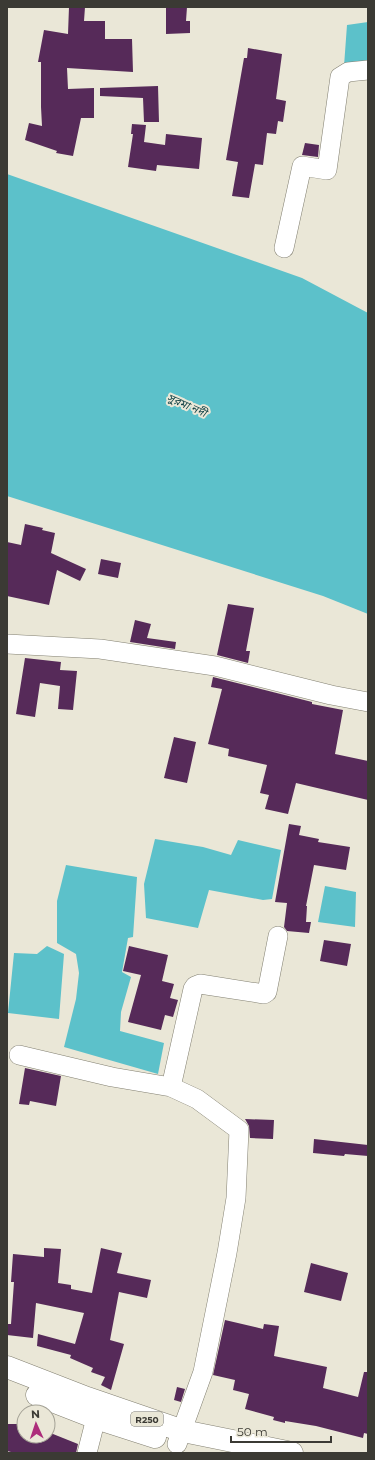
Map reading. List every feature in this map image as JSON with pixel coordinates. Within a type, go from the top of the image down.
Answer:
[{"type":"main road","name":"R250","points":[[7,1367],[87,1398],[180,1438],[221,1453]]},
{"type":"main road","name":"R250","points":[[7,1383],[96,1418],[180,1438],[292,1453]]},
{"type":"street","points":[[284,248],[302,166],[327,170],[340,77],[348,72],[368,70]]},
{"type":"street","points":[[7,644],[100,649],[215,666],[331,695],[368,702]]},
{"type":"street","points":[[171,1087],[193,989],[200,984],[264,994],[267,992],[278,936]]},
{"type":"street","points":[[19,1055],[112,1077],[171,1087],[197,1099],[239,1130],[236,1198],[227,1253],[203,1372],[180,1438]]},
{"type":"street","points":[[87,1453],[96,1418]]},
{"type":"water","points":[[368,22],[368,64],[344,66],[347,25]]},
{"type":"water","name":"সুরমা নদী","points":[[7,174],[302,278],[368,313],[368,614],[323,596],[7,496]]},
{"type":"water","points":[[155,839],[203,847],[231,855],[238,840],[281,850],[272,899],[263,900],[209,890],[198,928],[146,918],[144,884]]},
{"type":"water","points":[[66,865],[137,877],[133,937],[128,938],[122,972],[131,977],[121,1012],[120,1031],[164,1043],[158,1074],[64,1047],[76,999],[79,973],[76,954],[57,943],[57,901]]},
{"type":"water","points":[[325,886],[356,892],[355,927],[318,922]]},
{"type":"water","points":[[47,946],[64,954],[59,1019],[8,1013],[14,953],[37,954]]},
{"type":"building","points":[[69,7],[85,7],[84,21],[105,21],[105,39],[132,39],[133,72],[67,68],[68,89],[94,88],[94,118],[81,118],[73,156],[56,153],[57,151],[25,140],[29,123],[42,126],[41,62],[38,62],[44,30],[68,34]]},
{"type":"building","points":[[166,7],[187,7],[186,21],[190,21],[190,33],[166,34]]},
{"type":"building","points":[[248,48],[282,54],[276,99],[286,101],[283,122],[278,121],[276,134],[267,133],[263,165],[255,164],[249,198],[232,196],[238,162],[226,160],[244,58],[247,58]]},
{"type":"building","points":[[158,86],[159,122],[144,122],[143,98],[100,96],[100,88]]},
{"type":"building","points":[[132,124],[146,125],[144,142],[165,145],[166,134],[202,138],[199,169],[157,165],[156,171],[128,167],[133,134],[131,134]]},
{"type":"building","points":[[305,143],[319,145],[318,157],[302,155]]},
{"type":"building","points":[[25,524],[43,528],[42,530],[55,533],[51,553],[86,569],[80,581],[57,570],[49,605],[7,596],[7,542],[21,545]]},
{"type":"building","points":[[101,559],[121,563],[118,578],[98,574]]},
{"type":"building","points":[[228,604],[254,608],[246,651],[250,651],[248,663],[217,655]]},
{"type":"building","points":[[135,620],[151,624],[147,638],[176,642],[175,649],[130,642]]},
{"type":"building","points":[[25,658],[61,662],[60,670],[77,671],[73,710],[58,709],[60,686],[40,683],[35,717],[16,714]]},
{"type":"building","points":[[213,677],[312,702],[312,704],[343,710],[335,754],[368,761],[368,800],[296,783],[288,814],[265,809],[269,795],[260,793],[267,765],[228,756],[229,749],[208,744],[222,689],[211,687]]},
{"type":"building","points":[[174,737],[196,742],[187,783],[164,778]]},
{"type":"building","points":[[289,824],[301,826],[299,835],[319,839],[318,842],[350,847],[346,870],[314,865],[306,906],[306,922],[311,922],[309,933],[287,931],[284,927],[287,903],[275,902]]},
{"type":"building","points":[[324,940],[351,944],[347,966],[320,961]]},
{"type":"building","points":[[129,946],[168,955],[162,981],[174,984],[170,998],[178,1000],[173,1017],[165,1015],[161,1030],[128,1022],[141,975],[123,971]]},
{"type":"building","points":[[25,1068],[61,1076],[56,1106],[30,1101],[29,1105],[19,1104]]},
{"type":"building","points":[[245,1119],[274,1120],[273,1139],[250,1138],[249,1126]]},
{"type":"building","points":[[314,1139],[368,1145],[368,1156],[345,1154],[344,1156],[313,1153]]},
{"type":"building","points":[[44,1248],[61,1249],[58,1283],[71,1285],[71,1289],[92,1293],[101,1248],[122,1253],[117,1273],[151,1280],[147,1298],[119,1292],[110,1340],[124,1344],[111,1390],[101,1385],[105,1377],[91,1372],[93,1368],[70,1358],[71,1355],[37,1346],[38,1334],[75,1344],[84,1313],[36,1303],[33,1338],[7,1335],[8,1324],[11,1324],[14,1282],[11,1282],[13,1254],[44,1257]]},
{"type":"building","points":[[311,1263],[348,1273],[341,1301],[304,1292]]},
{"type":"building","points":[[225,1320],[263,1329],[264,1324],[279,1326],[274,1356],[327,1367],[323,1388],[358,1397],[364,1372],[368,1372],[368,1434],[364,1433],[363,1438],[316,1426],[285,1421],[285,1423],[273,1420],[274,1417],[245,1409],[249,1394],[233,1390],[235,1380],[213,1375]]},
{"type":"building","points":[[177,1387],[185,1389],[181,1402],[174,1400]]},
{"type":"building","points":[[7,1424],[16,1424],[16,1444],[56,1444],[56,1435],[78,1444],[76,1453],[15,1453],[7,1451]]}]
